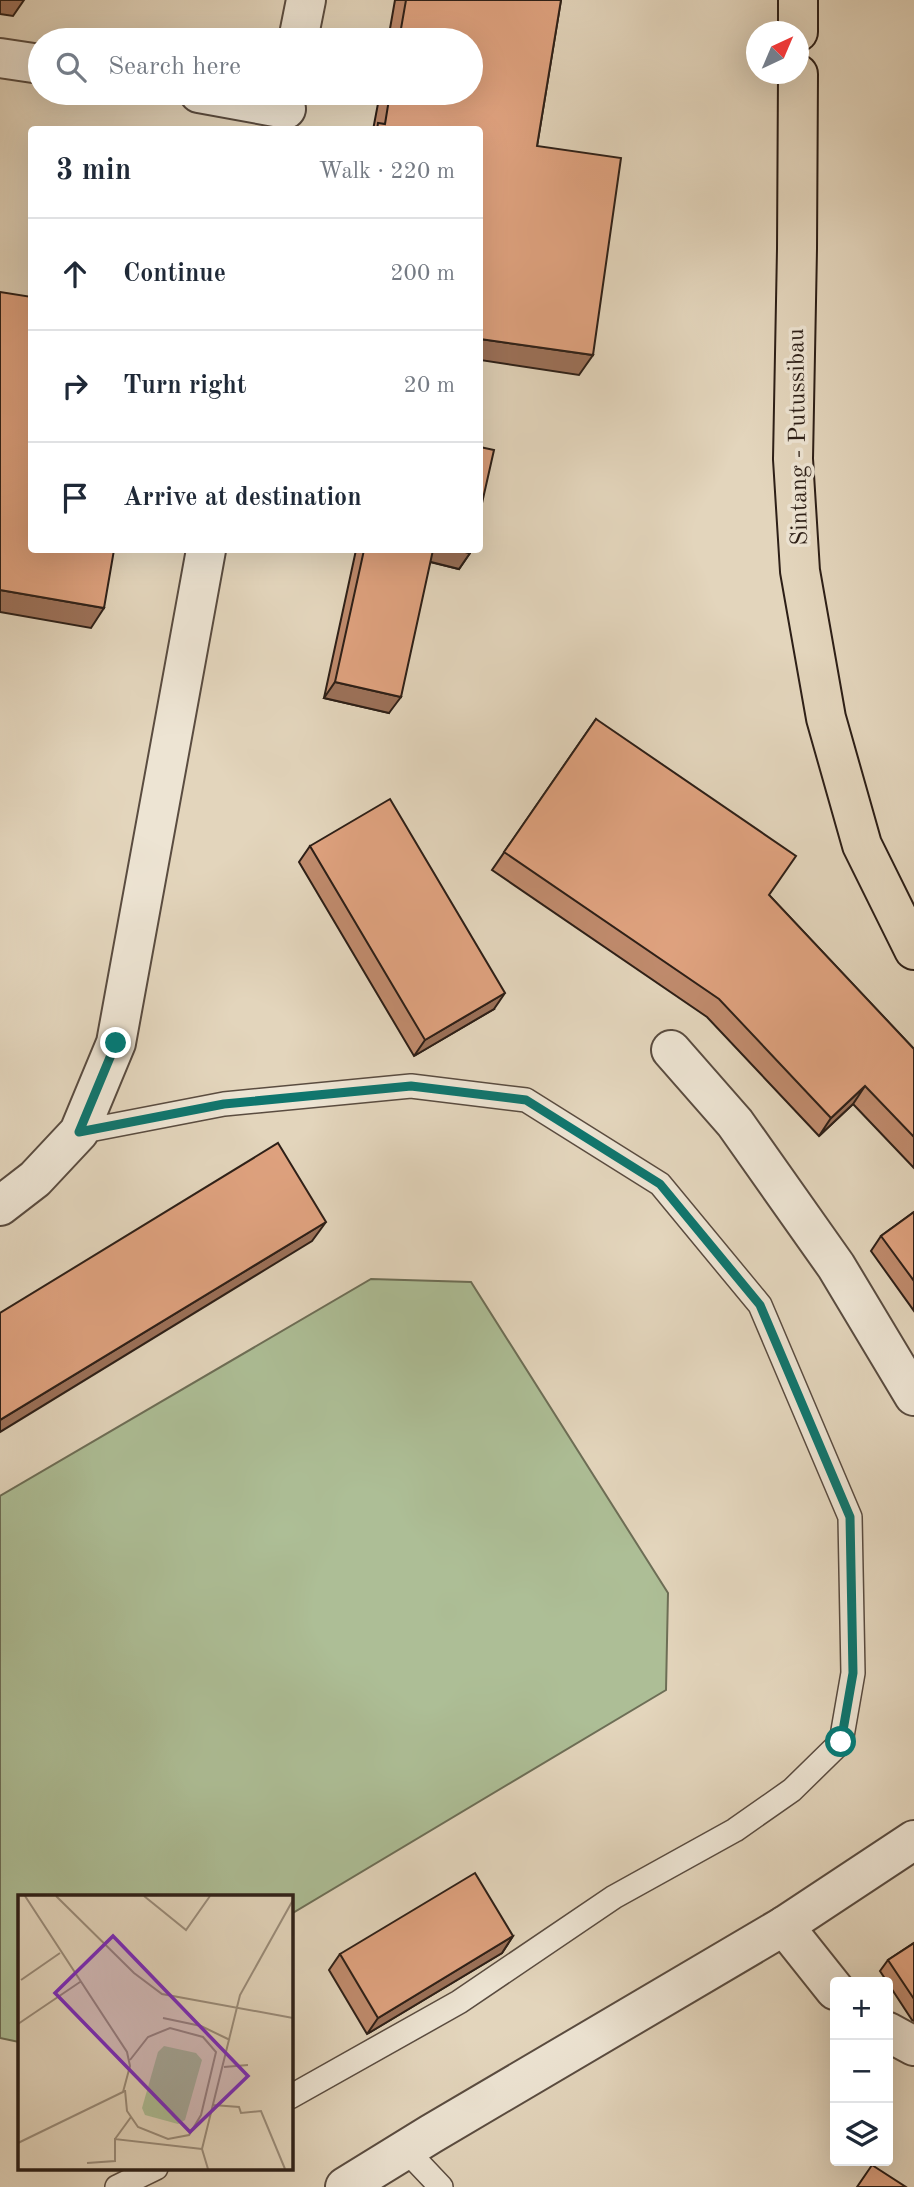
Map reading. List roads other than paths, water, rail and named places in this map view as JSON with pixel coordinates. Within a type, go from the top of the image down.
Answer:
[{"type":"highway","points":[[798,0],[798,21]]},
{"type":"highway","name":"Sintang - Putussibau","points":[[798,84],[793,459],[800,571],[826,718],[862,845],[914,950]]},
{"type":"street","points":[[300,28],[306,0]]},
{"type":"street","points":[[0,58],[28,62]]},
{"type":"street","points":[[260,105],[285,110]]},
{"type":"street","points":[[0,1206],[35,1179],[79,1132],[116,1043],[205,553]]},
{"type":"street","points":[[671,1050],[735,1123],[828,1255],[914,1396]]},
{"type":"street","points":[[345,2187],[784,1926],[914,1840]]},
{"type":"street","points":[[784,1926],[830,1984]]},
{"type":"street","points":[[893,2035],[914,2046]]},
{"type":"lane","points":[[79,1132],[224,1104],[411,1086],[526,1100],[660,1184],[760,1305],[850,1517],[853,1673],[841,1742],[792,1790],[735,1830],[614,1896],[459,2002],[292,2096]]},
{"type":"lane","points":[[406,2150],[441,2187]]},
{"type":"lane","points":[[117,2187],[152,2170]]}]
